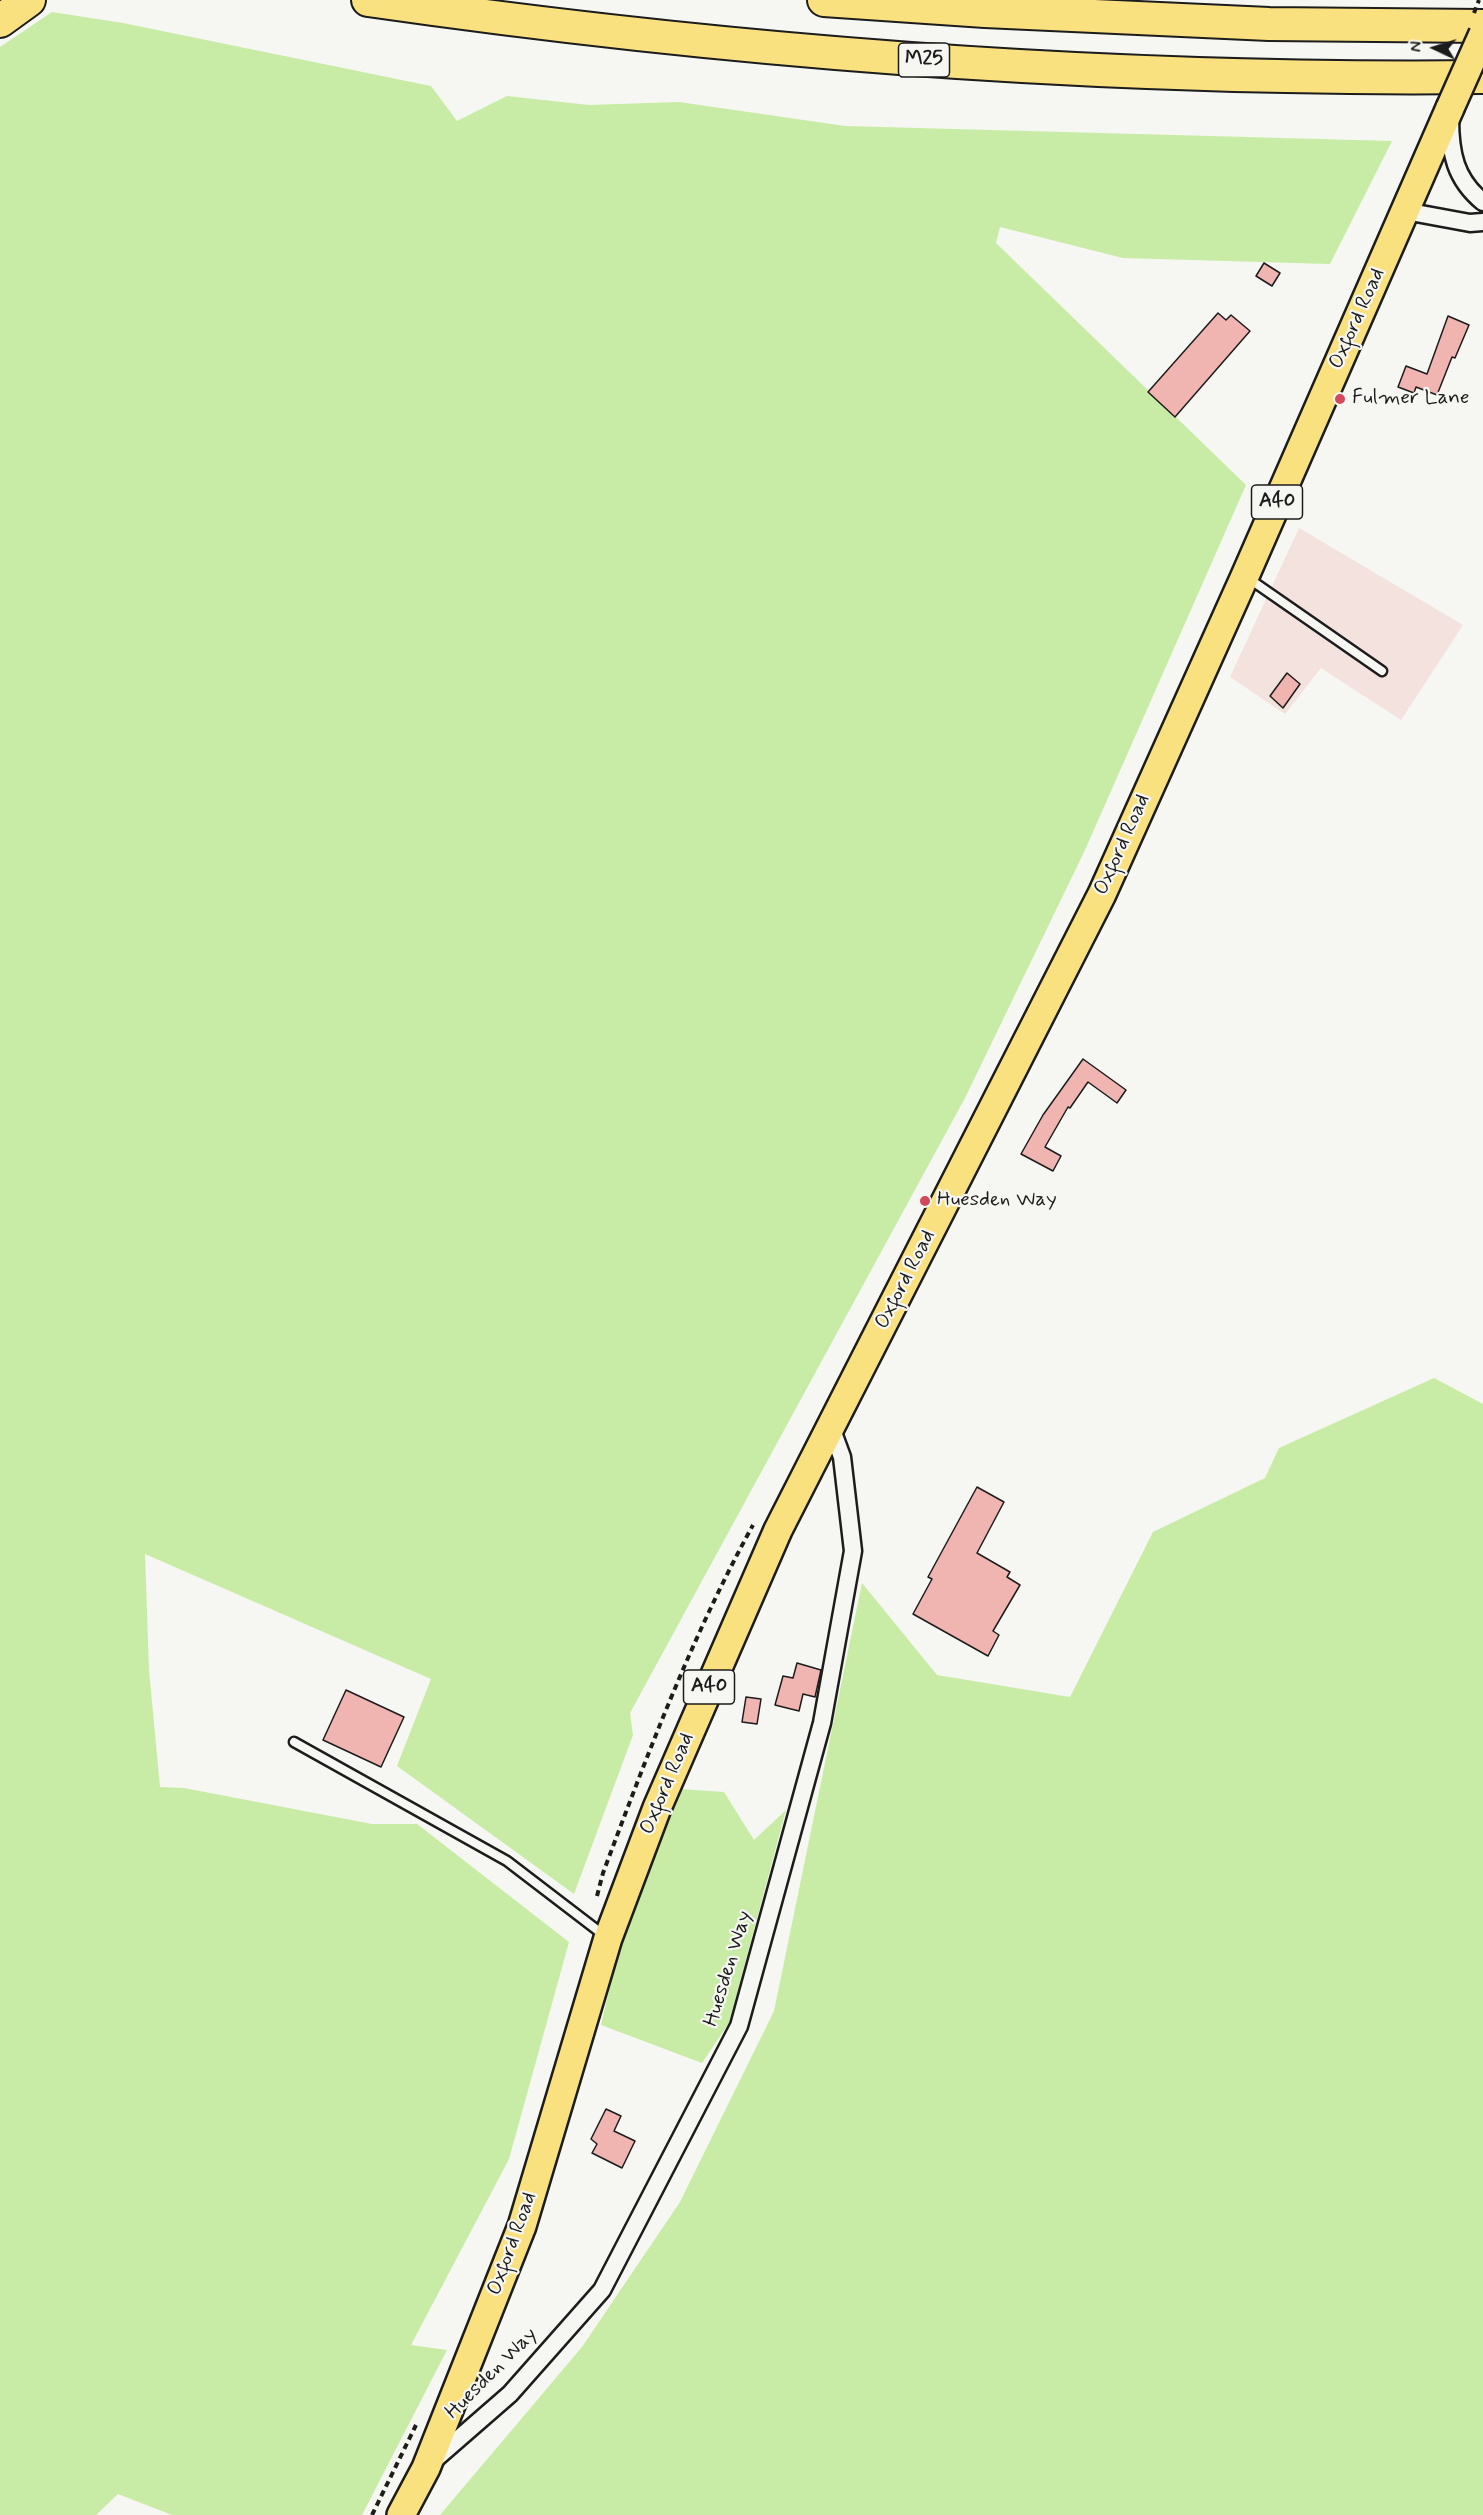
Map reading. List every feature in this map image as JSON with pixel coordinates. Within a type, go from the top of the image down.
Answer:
[{"type":"highway","points":[[0,21],[29,0]]},
{"type":"highway","name":"M25","points":[[368,0],[690,41],[985,64],[1281,75],[1483,77]]},
{"type":"highway","points":[[824,0],[985,11],[1233,23],[1411,27],[1483,26]]},
{"type":"main road","name":"Oxford Road","points":[[401,2515],[426,2468],[522,2226],[608,1938],[657,1808],[773,1540],[1102,894],[1245,576],[1483,34]]},
{"type":"street","points":[[1450,108],[1452,156],[1473,193],[1483,202]]},
{"type":"street","points":[[1405,211],[1470,223],[1483,222]]},
{"type":"street","name":"Huesden Way","points":[[426,2468],[510,2394],[602,2290],[739,2026],[822,1723],[853,1551],[842,1457],[831,1427]]},
{"type":"lane","points":[[1245,576],[1382,671]]},
{"type":"lane","points":[[294,1742],[507,1861],[608,1938]]},
{"type":"shaded area","points":[[1299,528],[1463,625],[1401,720],[1321,668],[1285,714],[1230,677]]},
{"type":"green space","points":[[52,12],[123,23],[431,86],[457,121],[507,96],[589,105],[679,102],[845,126],[1392,141],[1330,264],[1123,258],[1000,227],[996,243],[1246,485],[1085,850],[965,1098],[630,1713],[633,1735],[574,1894],[397,1766],[431,1679],[145,1554],[149,1670],[160,1787],[184,1788],[372,1824],[417,1824],[569,1942],[509,2159],[411,2345],[447,2350],[362,2515],[172,2515],[118,2494],[96,2515],[0,2515],[0,47]]},
{"type":"green space","points":[[1434,1378],[1483,1404],[1483,2515],[440,2515],[582,2347],[680,2202],[774,2011],[862,1583],[937,1675],[1070,1697],[1153,1532],[1265,1478],[1279,1448]]},
{"type":"green space","points":[[680,1789],[724,1792],[754,1840],[786,1810],[729,2023],[702,2063],[601,2025],[625,1921]]},
{"type":"building","points":[[1264,263],[1280,273],[1272,286],[1256,276]]},
{"type":"building","points":[[1218,313],[1226,320],[1231,315],[1250,331],[1175,417],[1148,392]]},
{"type":"building","points":[[1448,316],[1469,325],[1455,358],[1452,357],[1437,395],[1416,387],[1414,393],[1398,387],[1406,366],[1427,374]]},
{"type":"building","points":[[1287,673],[1300,684],[1283,708],[1270,696]]},
{"type":"building","points":[[1083,1059],[1126,1090],[1117,1103],[1088,1082],[1070,1108],[1068,1107],[1045,1147],[1061,1156],[1053,1171],[1021,1154],[1043,1115]]},
{"type":"building","points":[[977,1487],[1004,1502],[977,1553],[1010,1572],[1007,1577],[1020,1585],[993,1631],[999,1635],[988,1656],[913,1614],[932,1579],[928,1577]]},
{"type":"building","points":[[797,1663],[821,1670],[815,1697],[803,1694],[799,1711],[775,1705],[783,1676],[793,1678]]},
{"type":"building","points":[[346,1690],[404,1717],[381,1767],[323,1740]]},
{"type":"building","points":[[746,1697],[761,1699],[757,1724],[742,1722]]},
{"type":"building","points":[[606,2109],[621,2116],[614,2131],[635,2141],[622,2168],[592,2153],[597,2144],[591,2139]]},
{"type":"place","name":"Fulmer Lane","points":[[1340,399]]},
{"type":"place","name":"Huesden Way","points":[[925,1201]]}]
